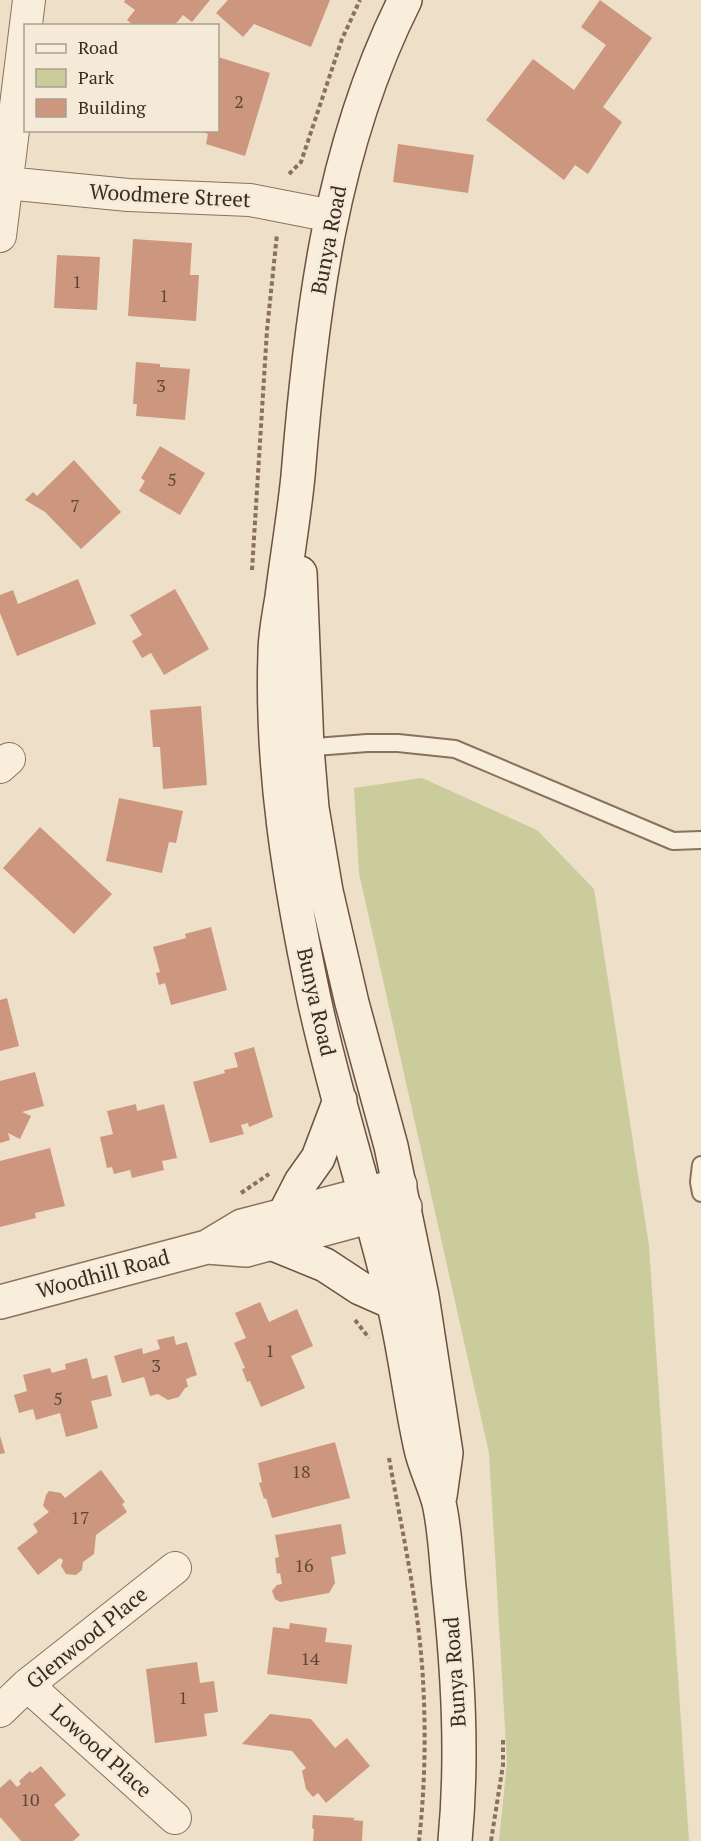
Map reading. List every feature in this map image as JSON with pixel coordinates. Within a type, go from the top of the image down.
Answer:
[{"type":"main road","name":"Bunya Road","points":[[405,0],[372,75],[332,216],[312,332],[296,490],[275,648],[292,749],[312,808],[326,891],[352,1003],[402,1196],[422,1296],[446,1453],[439,1504]]},
{"type":"main road","name":"Bunya Road","points":[[292,749],[280,807],[293,897],[317,1011],[394,1303],[422,1454],[439,1504],[456,1646],[459,1707],[459,1770],[455,1841]]},
{"type":"main road","points":[[340,1100],[318,1158],[301,1182],[278,1229],[360,1288],[394,1303]]},
{"type":"main road","name":"Woodhill Road","points":[[0,1302],[207,1247],[242,1226],[278,1229],[402,1196]]},
{"type":"street","points":[[25,24],[28,0]]},
{"type":"street","points":[[0,236],[24,33]]},
{"type":"street","name":"Woodmere Street","points":[[6,183],[128,195],[250,200],[332,216]]},
{"type":"street","name":"Glenwood Place","points":[[0,1711],[27,1685],[175,1568]]},
{"type":"street","name":"Lowood Place","points":[[27,1685],[175,1818]]},
{"type":"lane","points":[[292,749],[367,743],[398,743],[455,749],[673,841],[701,840]]},
{"type":"lane","points":[[701,1164],[699,1182],[701,1193]]},
{"type":"path","points":[[289,174],[301,162],[342,39],[360,0]]},
{"type":"path","points":[[350,1313],[369,1339]]},
{"type":"path","points":[[388,1454],[416,1614],[423,1680],[424,1747],[419,1841]]},
{"type":"path","points":[[491,1841],[502,1765],[503,1738]]},
{"type":"green space","points":[[422,778],[537,830],[594,889],[649,1246],[689,1841],[499,1841],[507,1762],[489,1453],[359,873],[354,788]]},
{"type":"building","points":[[125,0],[210,0],[192,22],[183,15],[176,24],[132,24],[127,20],[135,10],[124,2]]},
{"type":"building","points":[[228,0],[330,0],[311,47],[254,24],[243,37],[216,13]]},
{"type":"building","points":[[600,0],[652,38],[603,107],[622,122],[588,174],[575,165],[564,180],[486,120],[533,59],[574,90],[606,45],[581,27]]},
{"type":"building","points":[[219,57],[270,73],[245,156],[206,144],[208,134],[203,132],[219,132]]},
{"type":"building","points":[[398,144],[474,155],[468,193],[393,182]]},
{"type":"building","points":[[133,239],[192,243],[190,275],[199,275],[196,321],[128,316]]},
{"type":"building","points":[[57,255],[100,257],[97,310],[54,308]]},
{"type":"building","points":[[136,362],[160,364],[160,367],[190,369],[185,420],[136,416],[137,404],[133,404]]},
{"type":"building","points":[[160,446],[205,473],[180,515],[139,491],[145,481],[141,478]]},
{"type":"building","points":[[74,460],[121,512],[81,549],[45,512],[25,500],[33,492],[37,496]]},
{"type":"building","points":[[78,579],[96,624],[17,656],[0,613],[0,595],[13,590],[18,604]]},
{"type":"building","points":[[175,589],[209,649],[164,675],[151,653],[142,658],[132,641],[142,635],[130,615]]},
{"type":"building","points":[[201,706],[207,785],[163,789],[160,747],[153,747],[150,710]]},
{"type":"building","points":[[119,798],[183,811],[176,843],[169,842],[162,873],[106,861]]},
{"type":"building","points":[[40,827],[112,894],[74,934],[3,868]]},
{"type":"building","points":[[211,927],[227,990],[171,1005],[165,983],[159,985],[156,973],[160,972],[153,947],[186,938],[185,934]]},
{"type":"building","points":[[7,998],[19,1046],[0,1051],[0,1000]]},
{"type":"building","points":[[254,1047],[273,1117],[249,1127],[248,1123],[241,1125],[244,1134],[210,1143],[193,1082],[238,1067],[234,1053]]},
{"type":"building","points":[[35,1072],[44,1106],[22,1112],[31,1116],[20,1139],[8,1133],[10,1140],[0,1143],[0,1081]]},
{"type":"building","points":[[136,1104],[137,1111],[164,1104],[177,1158],[162,1161],[164,1170],[132,1178],[130,1170],[114,1174],[112,1167],[107,1168],[100,1137],[113,1134],[107,1111]]},
{"type":"building","points":[[50,1148],[65,1206],[35,1213],[36,1218],[0,1227],[0,1161]]},
{"type":"building","points":[[260,1302],[269,1322],[297,1309],[313,1346],[291,1356],[305,1388],[261,1407],[250,1381],[247,1382],[242,1369],[245,1368],[234,1343],[246,1338],[235,1313]]},
{"type":"building","points":[[174,1336],[176,1345],[187,1342],[197,1375],[186,1379],[188,1387],[179,1397],[168,1400],[158,1394],[150,1396],[144,1377],[122,1383],[114,1356],[142,1348],[143,1354],[160,1349],[157,1340]]},
{"type":"building","points":[[87,1358],[92,1379],[107,1375],[112,1396],[91,1401],[98,1428],[66,1437],[60,1413],[36,1420],[33,1409],[19,1413],[14,1395],[27,1391],[23,1375],[50,1368],[52,1373],[66,1369],[65,1364]]},
{"type":"building","points":[[0,1436],[5,1453],[0,1454]]},
{"type":"building","points":[[335,1442],[350,1498],[272,1518],[259,1483],[262,1482],[258,1463]]},
{"type":"building","points":[[101,1470],[125,1502],[122,1504],[127,1512],[96,1535],[94,1554],[83,1562],[82,1570],[76,1575],[66,1574],[61,1566],[63,1560],[60,1558],[38,1575],[17,1548],[38,1532],[33,1524],[49,1512],[43,1506],[46,1495],[49,1491],[61,1493],[65,1498]]},
{"type":"building","points":[[341,1524],[346,1554],[331,1557],[335,1583],[329,1593],[280,1602],[275,1599],[272,1591],[277,1585],[282,1584],[280,1573],[277,1574],[275,1558],[279,1557],[275,1535]]},
{"type":"building","points":[[290,1623],[327,1628],[325,1642],[352,1645],[347,1684],[267,1674],[273,1627],[289,1629]]},
{"type":"building","points":[[197,1662],[200,1683],[214,1681],[218,1712],[204,1714],[207,1736],[155,1743],[146,1669]]},
{"type":"building","points":[[270,1714],[311,1719],[335,1748],[347,1738],[370,1766],[326,1803],[318,1793],[313,1797],[306,1789],[302,1771],[306,1768],[292,1751],[242,1744]]},
{"type":"building","points":[[41,1766],[66,1795],[54,1805],[80,1835],[73,1841],[21,1841],[0,1817],[0,1788],[10,1779],[17,1787],[21,1784],[19,1781],[30,1771],[32,1773]]},
{"type":"building","points":[[313,1815],[355,1818],[353,1820],[363,1821],[362,1841],[313,1841]]}]
